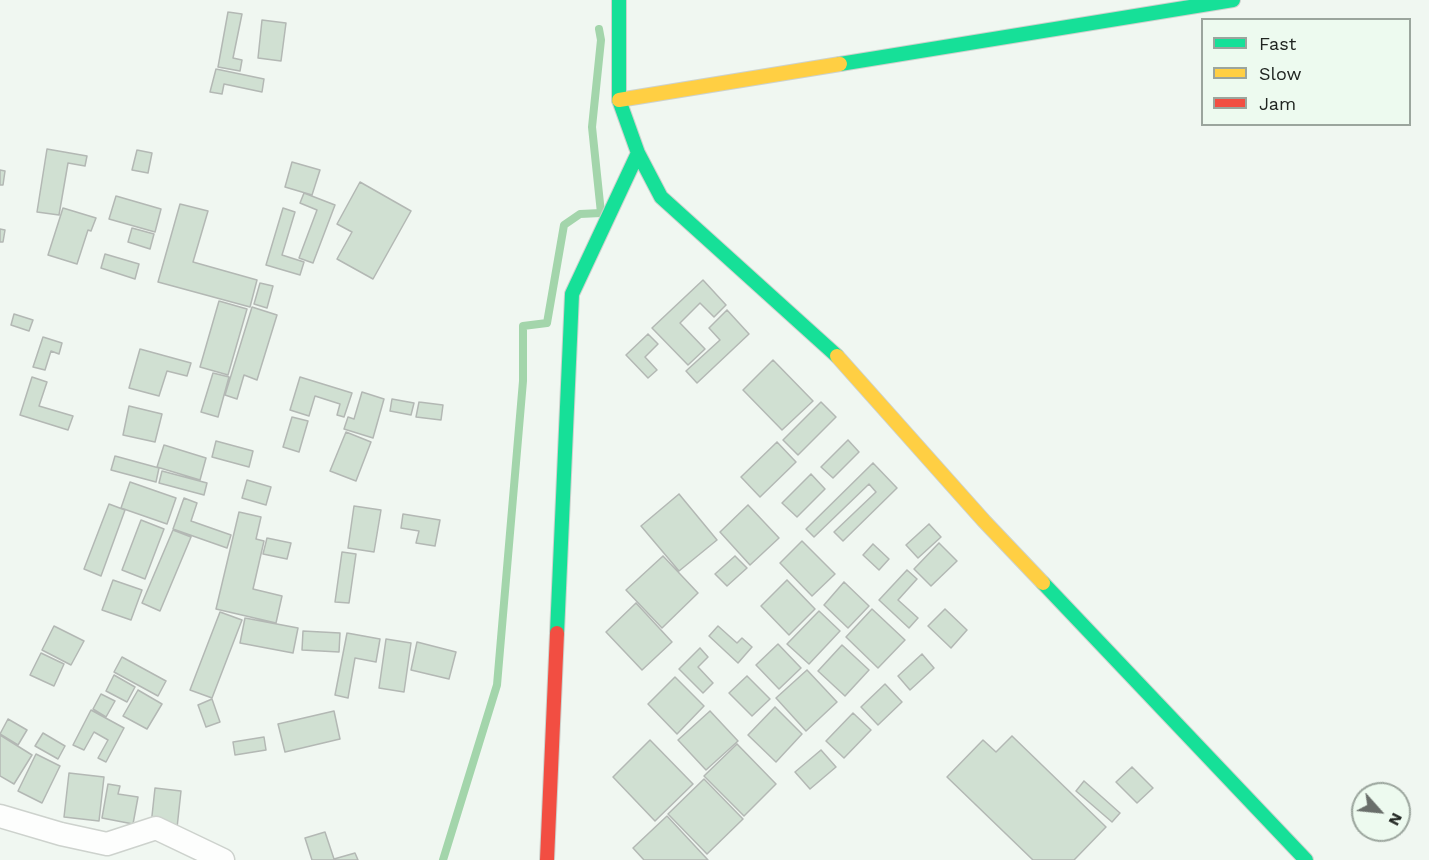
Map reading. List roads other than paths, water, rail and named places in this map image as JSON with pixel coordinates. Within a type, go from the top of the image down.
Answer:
[{"type":"street","points":[[619,0],[619,100],[638,153],[661,197],[834,352],[984,521],[1306,860]]},
{"type":"street","points":[[619,100],[1233,0]]},
{"type":"street","points":[[547,860],[572,294],[638,153]]},
{"type":"street","points":[[0,816],[61,834],[108,844],[156,828],[223,860]]},
{"type":"waterway","points":[[443,860],[497,685],[523,381],[523,326],[547,323],[564,225],[580,214],[601,213],[592,127],[601,40],[599,29]]}]
